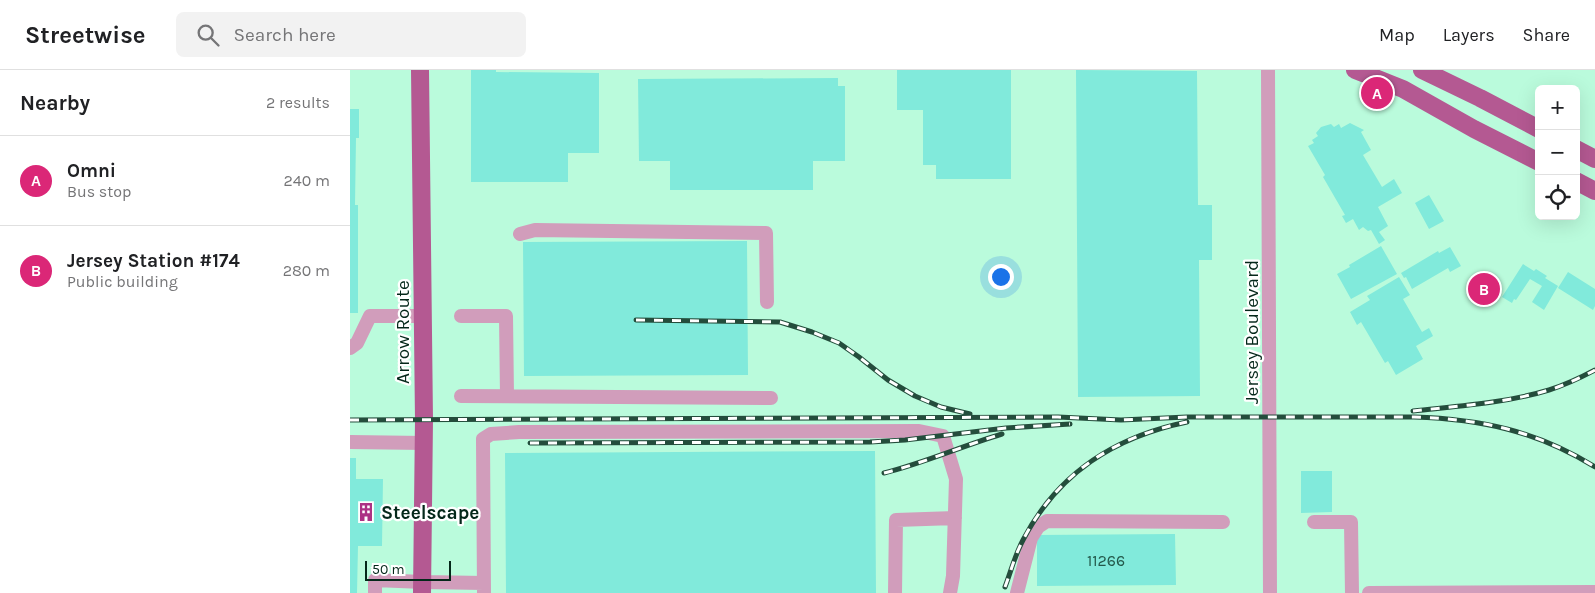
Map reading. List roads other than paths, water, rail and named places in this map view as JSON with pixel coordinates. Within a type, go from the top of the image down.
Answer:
[{"type":"main road","name":"Arrow Route","points":[[420,70],[424,443],[422,588]]},
{"type":"main road","points":[[1355,70],[1402,89],[1535,160]]},
{"type":"main road","points":[[1422,70],[1535,128]]},
{"type":"main road","points":[[1580,152],[1595,160]]},
{"type":"main road","points":[[1580,183],[1595,191]]},
{"type":"street","name":"Jersey Boulevard","points":[[1268,70],[1270,593]]},
{"type":"street","points":[[520,234],[535,230],[766,233],[767,302]]},
{"type":"street","points":[[350,348],[357,343],[370,316],[423,316]]},
{"type":"street","points":[[461,316],[506,316],[507,396]]},
{"type":"street","points":[[462,396],[771,398]]},
{"type":"street","points":[[375,593],[375,580],[422,588],[484,588],[483,439],[491,434],[519,432],[918,431],[943,436],[956,479],[953,576],[950,593]]},
{"type":"street","points":[[350,442],[424,443]]},
{"type":"street","points":[[895,593],[896,520],[955,518]]},
{"type":"street","points":[[1017,593],[1031,538],[1038,527],[1047,521],[1223,522]]},
{"type":"street","points":[[1314,522],[1351,522],[1352,593]]},
{"type":"street","points":[[1369,593],[1595,592]]},
{"type":"railway","points":[[636,320],[780,322],[839,343],[888,380],[915,396],[941,407],[970,414]]},
{"type":"railway","points":[[1413,411],[1482,404],[1516,398],[1561,386],[1595,370]]},
{"type":"railway","points":[[350,420],[1058,417],[1121,420],[1187,417],[1414,417],[1439,418],[1508,429],[1552,444],[1595,467]]},
{"type":"railway","points":[[1005,587],[1015,557],[1037,516],[1053,495],[1071,477],[1112,448],[1136,437],[1187,422]]},
{"type":"railway","points":[[530,443],[870,442],[905,440],[1006,428],[1070,424]]},
{"type":"railway","points":[[884,473],[1002,434]]},
{"type":"place","name":"Omni","points":[[1377,93]]},
{"type":"place","name":"Jersey Station #174","points":[[1484,289]]},
{"type":"place","name":"Steelscape","points":[[366,512]]}]
